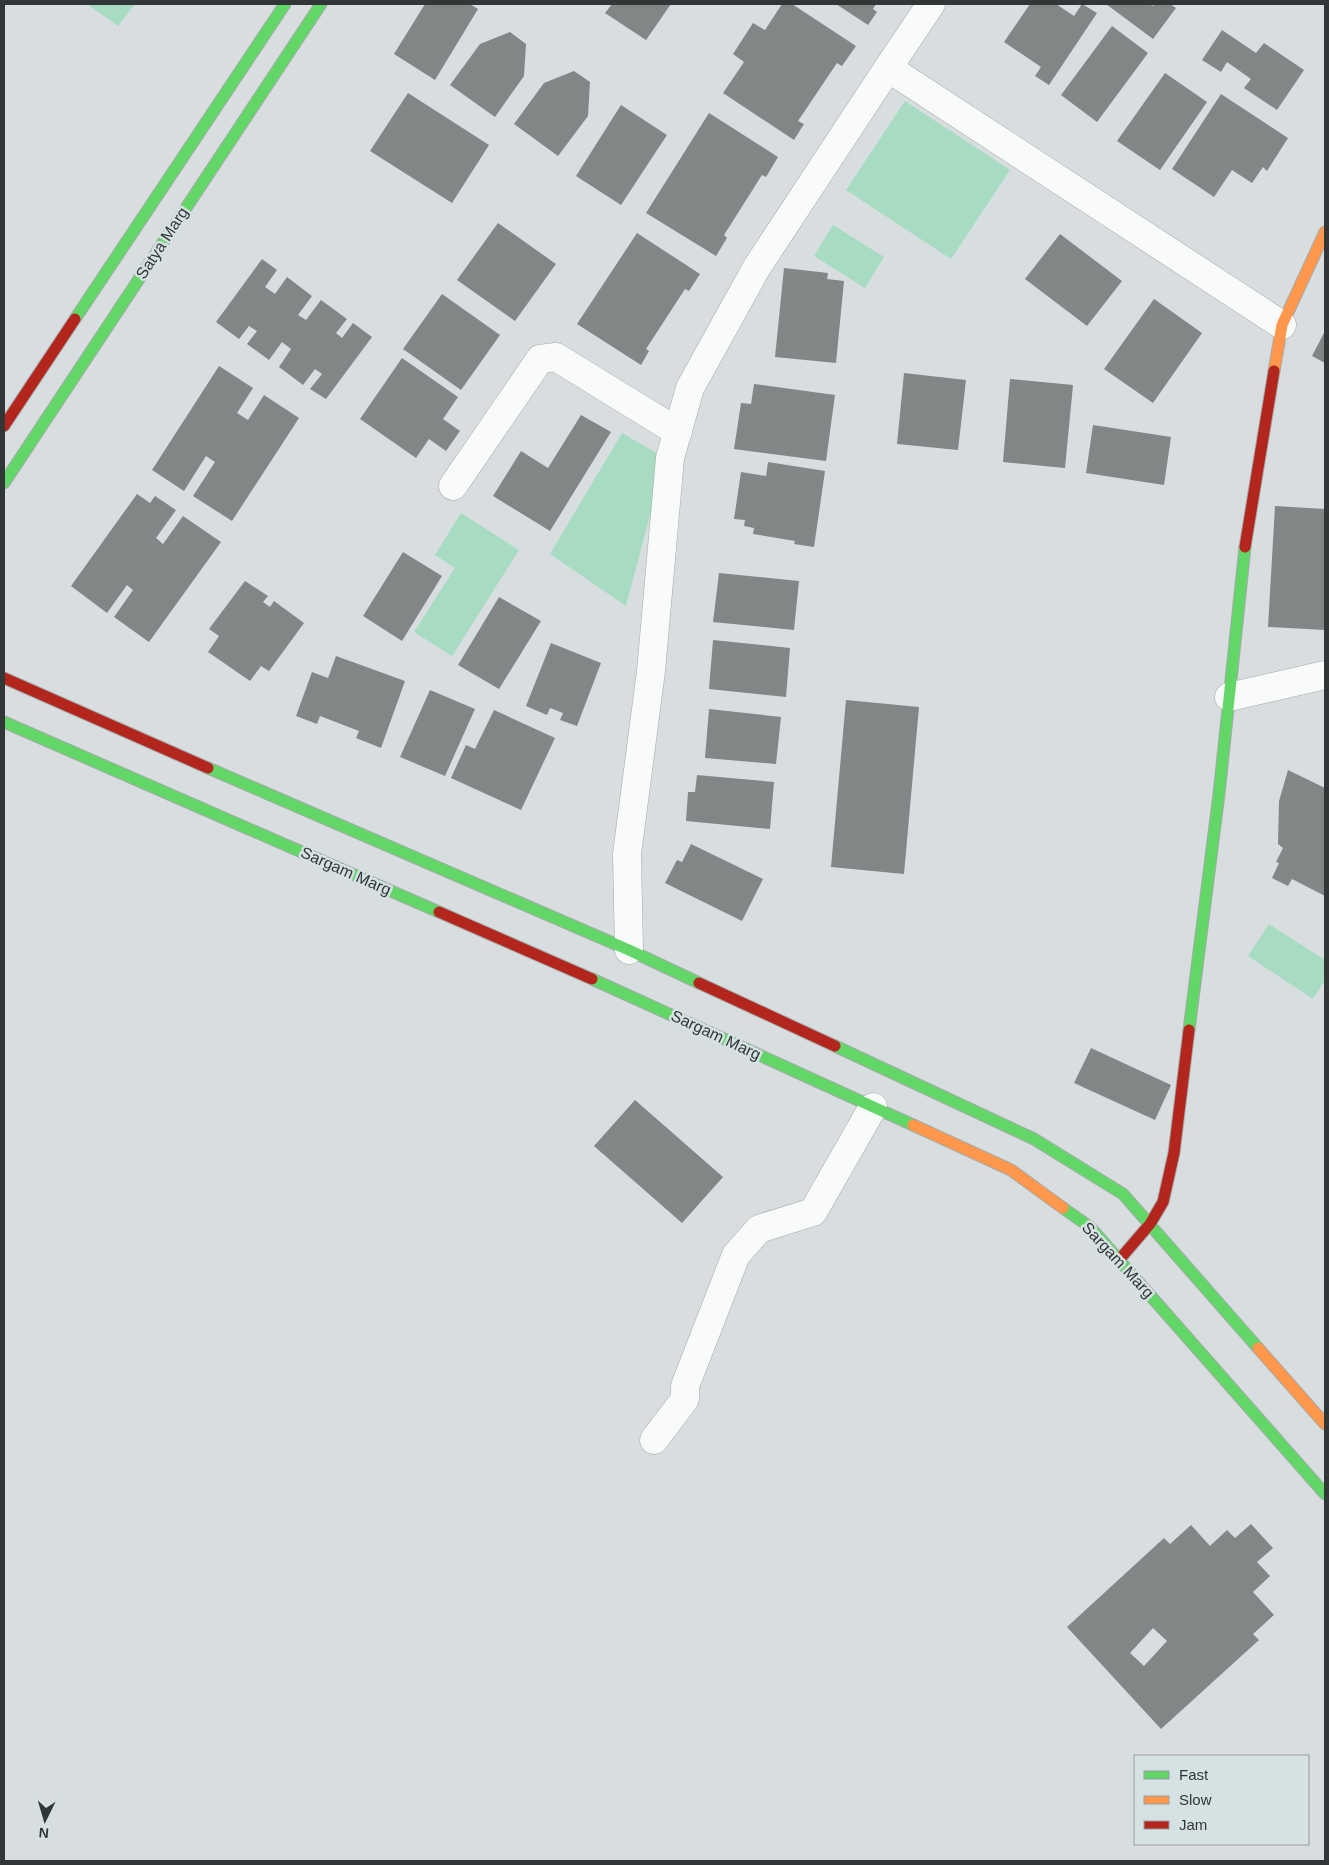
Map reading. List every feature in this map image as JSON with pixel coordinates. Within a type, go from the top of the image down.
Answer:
[{"type":"main road","name":"Satya Marg","points":[[4,426],[285,4]]},
{"type":"main road","name":"Satya Marg","points":[[4,484],[321,4]]},
{"type":"main road","points":[[1119,1260],[1150,1224],[1163,1202],[1174,1153],[1219,794],[1246,537],[1282,325],[1325,232]]},
{"type":"main road","points":[[4,678],[151,744],[629,950],[1034,1139],[1123,1194],[1325,1424]]},
{"type":"main road","name":"Sargam Marg","points":[[4,722],[601,983],[1011,1170],[1090,1227],[1325,1494]]},
{"type":"street","points":[[629,950],[628,854],[651,671],[670,458],[690,388],[757,267],[931,4]]},
{"type":"street","points":[[888,68],[1282,325]]},
{"type":"street","points":[[453,486],[540,359],[556,357],[678,432]]},
{"type":"street","points":[[1229,697],[1325,675]]},
{"type":"street","points":[[654,1440],[685,1399],[685,1386],[736,1255],[759,1229],[813,1212],[873,1107]]},
{"type":"green space","points":[[87,4],[135,4],[118,26]]},
{"type":"green space","points":[[905,101],[1010,170],[951,259],[846,190]]},
{"type":"green space","points":[[833,225],[884,257],[865,288],[814,256]]},
{"type":"green space","points":[[622,433],[665,458],[626,606],[550,554]]},
{"type":"green space","points":[[461,513],[519,550],[452,656],[414,632],[455,568],[435,555]]},
{"type":"green space","points":[[1269,924],[1325,960],[1325,980],[1313,999],[1248,956]]},
{"type":"building","points":[[425,4],[470,4],[478,9],[435,80],[394,54]]},
{"type":"building","points":[[612,4],[671,4],[646,40],[605,13]]},
{"type":"building","points":[[782,4],[792,4],[856,46],[842,66],[837,63],[798,121],[804,124],[794,140],[723,93],[744,62],[733,54],[753,23],[765,30]]},
{"type":"building","points":[[836,4],[876,4],[873,9],[877,12],[868,25]]},
{"type":"building","points":[[1030,4],[1056,4],[1074,16],[1082,4],[1097,13],[1049,85],[1035,76],[1041,67],[1004,42]]},
{"type":"building","points":[[1106,4],[1150,4],[1153,6],[1154,4],[1170,4],[1176,8],[1153,39]]},
{"type":"building","points":[[1112,26],[1148,53],[1097,122],[1061,95]]},
{"type":"building","points":[[1222,30],[1256,53],[1264,43],[1304,70],[1277,110],[1244,88],[1251,79],[1227,62],[1221,72],[1202,60]]},
{"type":"building","points":[[510,32],[526,44],[524,76],[495,117],[450,85],[480,44]]},
{"type":"building","points":[[574,71],[590,82],[588,116],[558,156],[514,124],[544,83]]},
{"type":"building","points":[[1165,73],[1207,102],[1160,170],[1117,141]]},
{"type":"building","points":[[408,93],[489,145],[452,203],[370,151]]},
{"type":"building","points":[[1221,94],[1288,138],[1267,171],[1263,167],[1252,183],[1232,170],[1214,197],[1172,169]]},
{"type":"building","points":[[621,105],[667,135],[621,205],[576,176]]},
{"type":"building","points":[[709,113],[778,157],[766,177],[762,175],[724,235],[727,238],[716,256],[646,213]]},
{"type":"building","points":[[498,223],[556,264],[515,321],[457,280]]},
{"type":"building","points":[[637,233],[700,274],[689,291],[685,289],[646,349],[649,351],[641,365],[577,324]]},
{"type":"building","points":[[1060,234],[1122,281],[1087,326],[1025,279]]},
{"type":"building","points":[[262,259],[277,270],[265,287],[275,294],[287,277],[312,296],[298,315],[306,320],[321,300],[347,319],[336,333],[342,338],[353,323],[372,337],[326,399],[310,389],[322,374],[315,369],[303,385],[279,367],[291,349],[282,342],[269,360],[247,344],[257,331],[249,326],[239,339],[216,322]]},
{"type":"building","points":[[784,268],[828,273],[827,279],[844,281],[836,363],[775,357]]},
{"type":"building","points":[[442,294],[500,335],[461,390],[403,349]]},
{"type":"building","points":[[1154,299],[1202,333],[1153,403],[1104,369]]},
{"type":"building","points":[[1325,331],[1325,363],[1312,356]]},
{"type":"building","points":[[402,358],[458,397],[443,419],[460,431],[446,451],[429,439],[416,458],[360,419]]},
{"type":"building","points":[[219,366],[253,388],[237,413],[248,420],[264,395],[299,418],[232,521],[193,496],[215,462],[206,456],[184,491],[152,470]]},
{"type":"building","points":[[904,373],[966,380],[958,450],[897,444]]},
{"type":"building","points":[[1010,379],[1073,385],[1065,468],[1003,462]]},
{"type":"building","points":[[754,384],[835,395],[826,461],[734,449],[741,403],[751,404]]},
{"type":"building","points":[[581,415],[611,432],[550,531],[493,496],[521,451],[548,468]]},
{"type":"building","points":[[1093,425],[1171,437],[1164,485],[1086,473]]},
{"type":"building","points":[[768,462],[825,471],[814,547],[794,544],[795,541],[753,534],[754,528],[744,526],[745,520],[734,519],[741,472],[766,476]]},
{"type":"building","points":[[137,494],[150,503],[155,496],[176,510],[156,538],[163,544],[183,516],[221,542],[149,642],[114,617],[133,590],[127,585],[107,613],[71,586]]},
{"type":"building","points":[[1275,506],[1325,509],[1325,630],[1268,627]]},
{"type":"building","points":[[403,552],[442,576],[402,641],[363,616]]},
{"type":"building","points":[[719,573],[799,581],[794,630],[713,622]]},
{"type":"building","points":[[245,581],[268,596],[263,602],[270,607],[274,601],[304,623],[269,671],[261,666],[250,681],[208,652],[219,636],[209,629]]},
{"type":"building","points":[[499,597],[541,621],[499,689],[458,665]]},
{"type":"building","points":[[713,640],[790,648],[786,697],[709,689]]},
{"type":"building","points":[[551,643],[601,663],[577,726],[560,720],[563,713],[550,708],[547,715],[526,706]]},
{"type":"building","points":[[336,656],[405,681],[381,748],[356,738],[359,731],[320,716],[317,724],[296,716],[312,672],[328,678]]},
{"type":"building","points":[[430,690],[475,709],[445,776],[400,757]]},
{"type":"building","points":[[846,700],[919,707],[904,874],[831,867]]},
{"type":"building","points":[[709,709],[781,717],[776,764],[705,758]]},
{"type":"building","points":[[494,710],[555,738],[521,810],[451,778],[466,745],[475,749]]},
{"type":"building","points":[[1288,770],[1325,788],[1325,896],[1292,879],[1288,886],[1272,878],[1279,863],[1276,862],[1283,848],[1278,844],[1279,801]]},
{"type":"building","points":[[697,775],[774,782],[770,829],[686,821],[688,792],[695,792]]},
{"type":"building","points":[[691,844],[763,879],[742,921],[665,883],[677,860],[682,862]]},
{"type":"building","points":[[1091,1048],[1171,1085],[1155,1120],[1074,1083]]},
{"type":"building","points":[[635,1100],[723,1177],[682,1223],[594,1146]]},
{"type":"building","points":[[1251,1524],[1273,1548],[1257,1562],[1270,1576],[1253,1592],[1274,1615],[1253,1634],[1259,1640],[1161,1729],[1067,1627],[1164,1538],[1170,1544],[1191,1525],[1210,1546],[1227,1530],[1235,1538]],"holes":[[[1153,1628],[1167,1641],[1144,1666],[1130,1653]]]},
{"type":"traffic: fast","points":[[75,319],[285,4]]},
{"type":"traffic: fast","points":[[4,483],[321,4]]},
{"type":"traffic: fast","points":[[1189,1030],[1219,794],[1245,547]]},
{"type":"traffic: fast","points":[[4,722],[439,912]]},
{"type":"traffic: fast","points":[[208,768],[629,950],[699,983]]},
{"type":"traffic: fast","points":[[592,979],[913,1125]]},
{"type":"traffic: fast","points":[[835,1046],[1034,1139],[1123,1194],[1258,1348]]},
{"type":"traffic: fast","points":[[1063,1208],[1090,1227],[1325,1494]]},
{"type":"traffic: slow","points":[[1274,371],[1282,325],[1325,232]]},
{"type":"traffic: slow","points":[[913,1125],[1011,1170],[1063,1208]]},
{"type":"traffic: slow","points":[[1258,1348],[1325,1424]]},
{"type":"traffic: jam","points":[[4,426],[75,319]]},
{"type":"traffic: jam","points":[[1245,547],[1274,371]]},
{"type":"traffic: jam","points":[[4,678],[208,768]]},
{"type":"traffic: jam","points":[[439,912],[592,979]]},
{"type":"traffic: jam","points":[[699,983],[835,1046]]},
{"type":"traffic: jam","points":[[1119,1260],[1150,1224],[1163,1202],[1174,1153],[1189,1030]]}]
